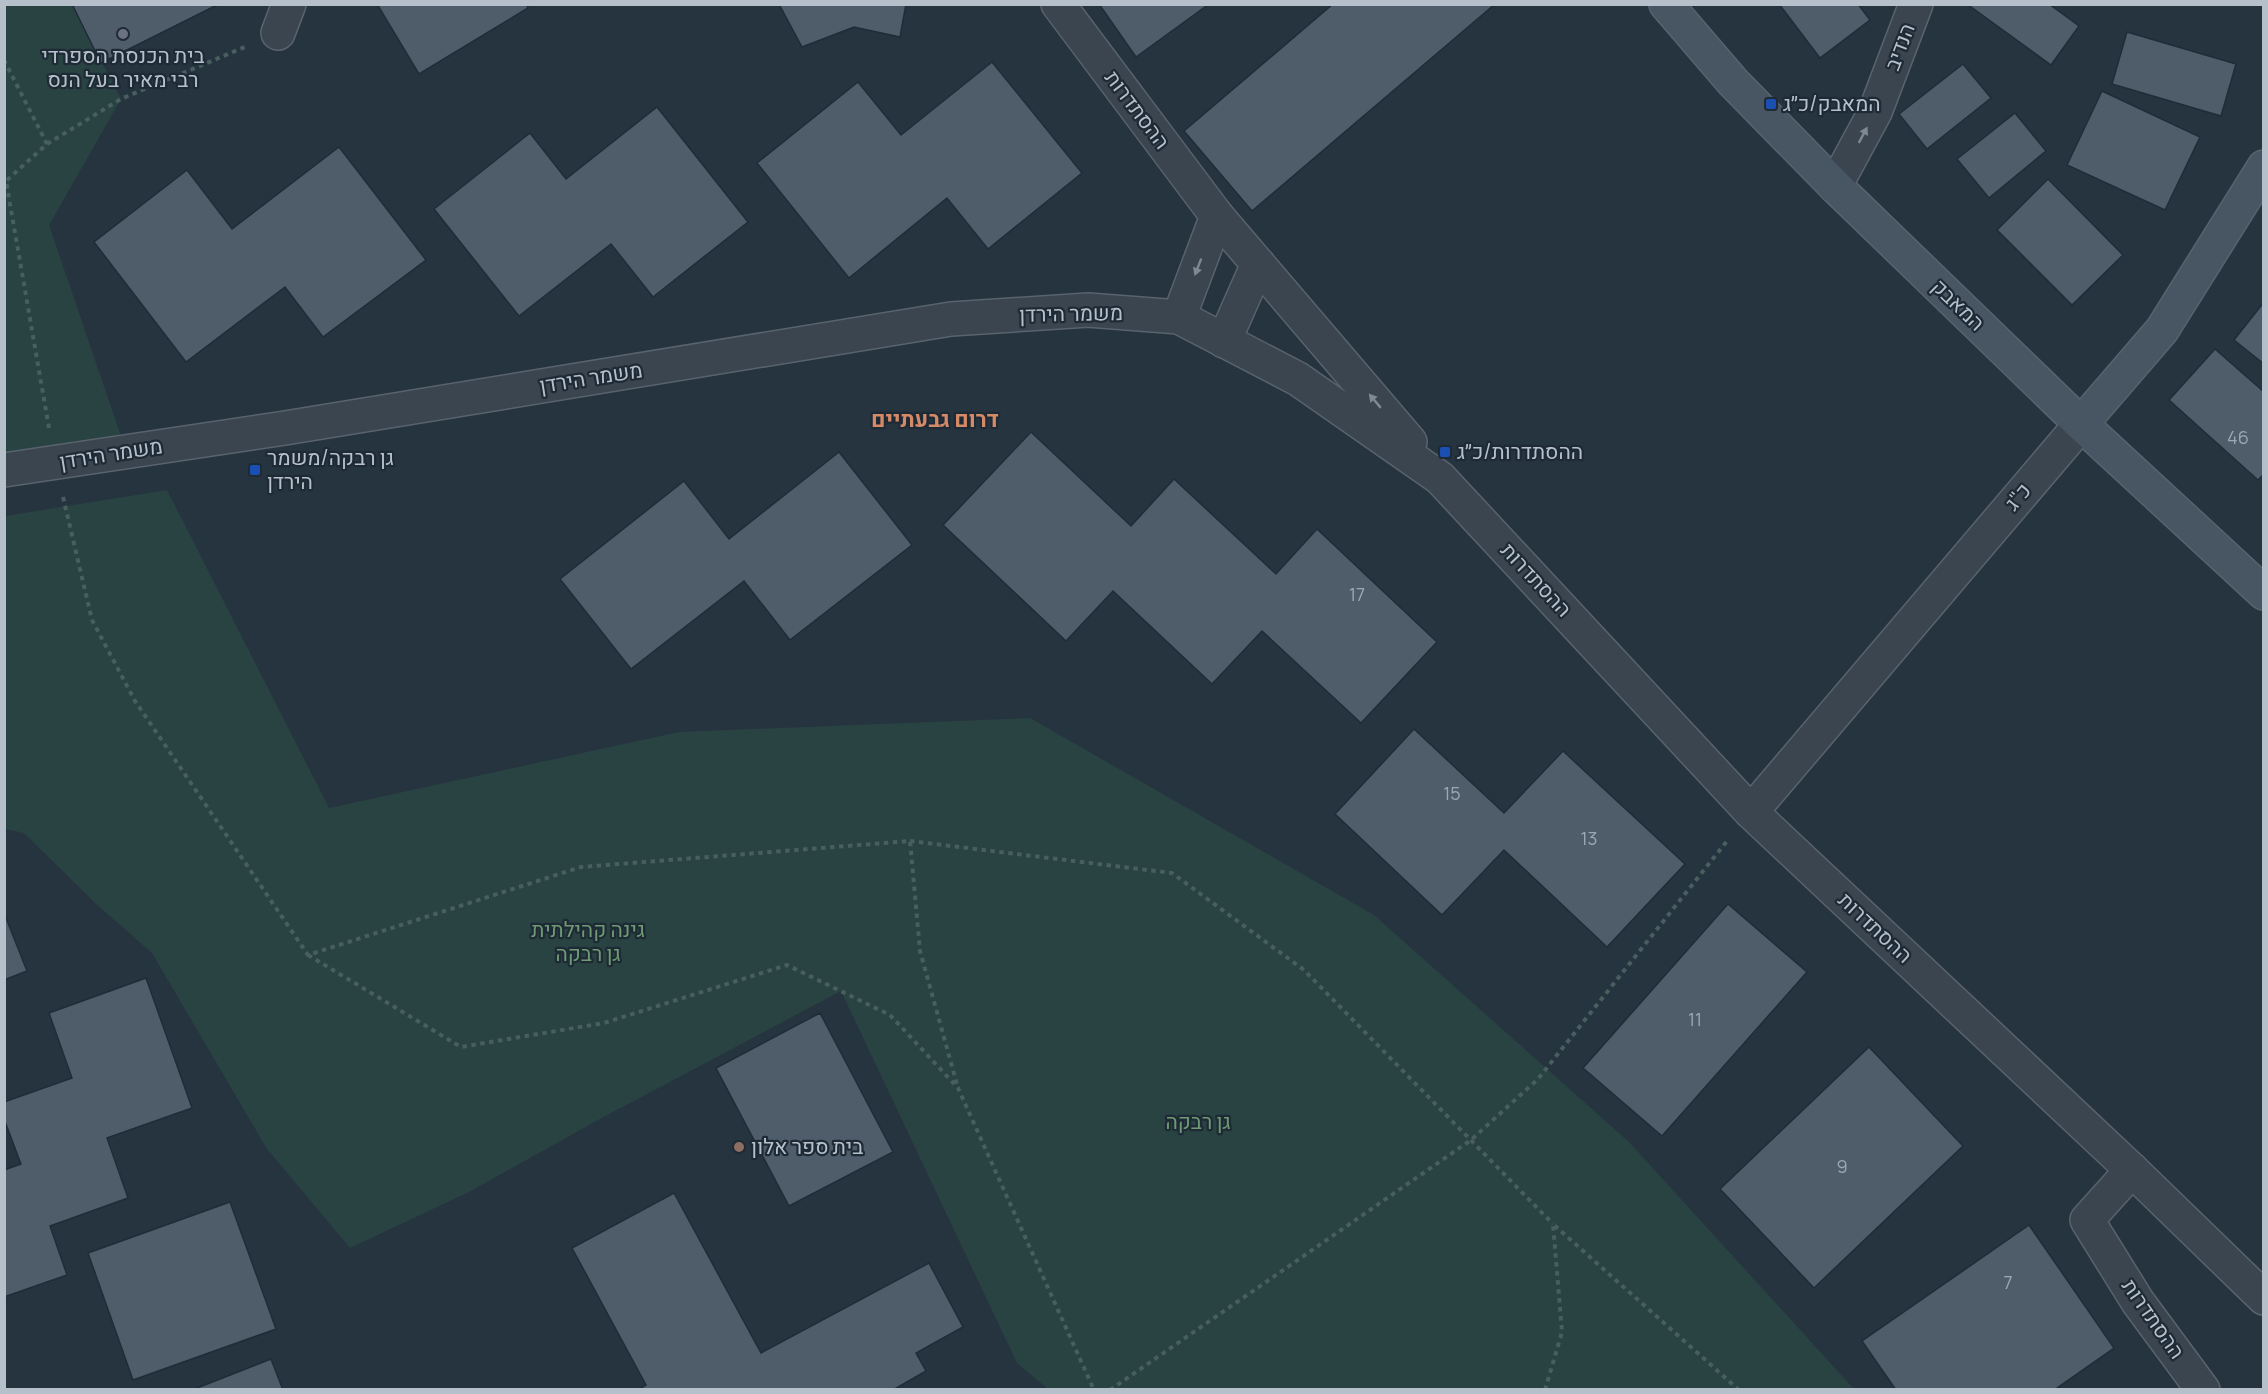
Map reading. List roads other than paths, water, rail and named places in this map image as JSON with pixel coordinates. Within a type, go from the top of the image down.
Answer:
[{"type":"street","name":"ההסתדרות","points":[[1058,4],[1217,216],[1440,478],[1751,812],[2132,1170],[2087,1220],[2138,1302],[2203,1389]]},
{"type":"street","name":"המאבק","points":[[1666,4],[1733,82],[1835,186],[2080,424],[2264,592]]},
{"type":"street","name":"הנדיב","points":[[1835,186],[1875,112],[1916,4]]},
{"type":"street","name":"כ\"ג","points":[[1751,812],[2162,330],[2264,167]]},
{"type":"street","points":[[1179,317],[1217,216]]},
{"type":"street","points":[[1224,340],[1258,264]]},
{"type":"street","name":"משמר הירדן","points":[[4,470],[296,427],[951,319],[1088,310],[1179,317]]},
{"type":"street","name":"ההסתדרות","points":[[1179,317],[1298,379],[1440,478]]},
{"type":"street","points":[[2132,1170],[2264,1298]]},
{"type":"place","name":"בית הכנסת הספרדי רבי מאיר בעל הנס","points":[[123,34]]},
{"type":"place","name":"המאבק/כ״ג","points":[[1771,104]]},
{"type":"place","name":"ההסתדרות/כ״ג","points":[[1445,452]]},
{"type":"place","name":"גן רבקה/משמר הירדן","points":[[255,470]]},
{"type":"place","name":"בית ספר אלון","points":[[739,1147]]},
{"type":"district","name":"דרום גבעתיים","points":[[935,419]]},
{"type":"park label","name":"גינה קהילתית גן רבקה","points":[[588,942]]},
{"type":"park label","name":"גן רבקה","points":[[1198,1122]]}]
